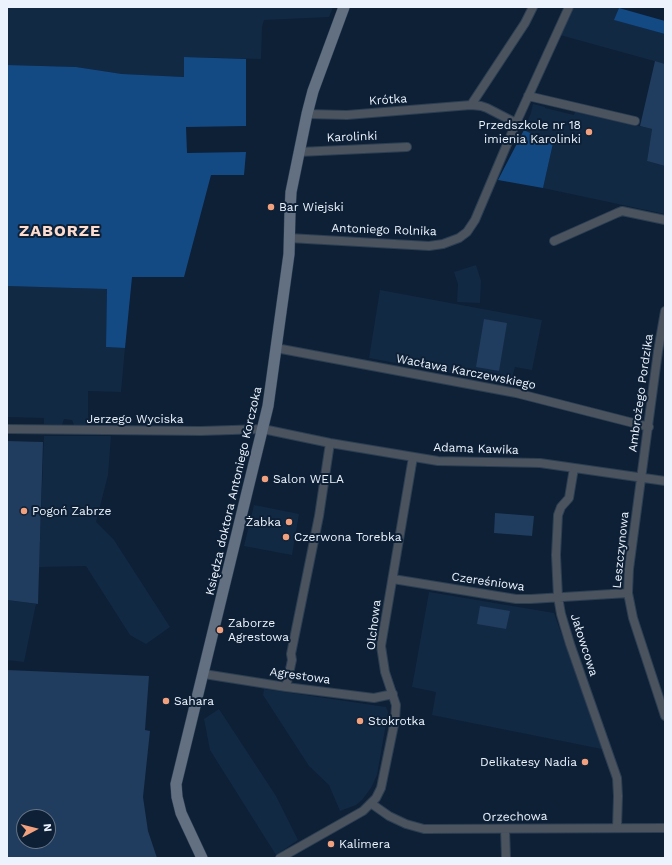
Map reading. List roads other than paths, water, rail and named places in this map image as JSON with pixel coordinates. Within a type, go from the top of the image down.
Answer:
[{"type":"street","name":"Księdza doktora Antoniego Korczoka","points":[[202,858],[181,812],[176,784],[204,674],[269,401],[289,254],[291,200],[307,114],[313,91],[344,7]]},
{"type":"street","points":[[471,105],[525,23],[533,7]]},
{"type":"street","name":"Antoniego Rolnika","points":[[290,238],[429,246],[443,244],[459,238],[466,232],[475,220],[516,123],[569,7]]},
{"type":"street","points":[[528,96],[635,121]]},
{"type":"street","name":"Krótka","points":[[307,114],[342,116],[471,105],[481,106],[516,123]]},
{"type":"street","name":"Karolinki","points":[[299,152],[407,147]]},
{"type":"street","points":[[554,241],[622,212],[665,220]]},
{"type":"street","name":"Ambrożego Pordzika","points":[[642,478],[658,351],[665,311]]},
{"type":"street","name":"Wacława Karczewskiego","points":[[276,348],[516,392],[649,427]]},
{"type":"street","name":"Jerzego Wyciska","points":[[7,429],[201,431],[263,429]]},
{"type":"street","name":"Adama Kawika","points":[[263,429],[330,443],[413,457],[453,462],[526,462],[665,481]]},
{"type":"street","points":[[286,687],[292,660],[291,654],[319,516],[330,443]]},
{"type":"street","name":"Olchowa","points":[[280,858],[350,819],[372,804],[379,793],[384,778],[396,713],[396,705],[385,672],[381,646],[413,457]]},
{"type":"street","name":"Jałowcowa","points":[[574,468],[569,498],[561,507],[558,515],[556,555],[558,597],[561,614],[570,644],[616,778],[618,796],[617,828]]},
{"type":"street","name":"Leszczynowa","points":[[642,478],[629,569],[628,593],[634,618],[665,716]]},
{"type":"street","name":"Czereśniowa","points":[[393,579],[516,599],[628,593]]},
{"type":"street","name":"Agrestowa","points":[[204,674],[286,687],[374,698],[393,694]]},
{"type":"street","name":"Orzechowa","points":[[372,804],[389,816],[406,824],[424,829],[665,828]]},
{"type":"street","points":[[504,829],[506,858]]},
{"type":"place","name":"Przedszkole nr 18 imienia Karolinki","points":[[589,132]]},
{"type":"place","name":"Bar Wiejski","points":[[271,207]]},
{"type":"place","name":"Salon WELA","points":[[265,479]]},
{"type":"place","name":"Pogoń Zabrze","points":[[24,511]]},
{"type":"place","name":"Żabka","points":[[289,522]]},
{"type":"place","name":"Czerwona Torebka","points":[[286,537]]},
{"type":"place","name":"Zaborze Agrestowa","points":[[220,630]]},
{"type":"place","name":"Sahara","points":[[166,701]]},
{"type":"place","name":"Stokrotka","points":[[360,721]]},
{"type":"place","name":"Delikatesy Nadia","points":[[585,762]]},
{"type":"place","name":"Kalimera","points":[[331,844]]},
{"type":"district","name":"ZABORZE","points":[[60,231]]}]
